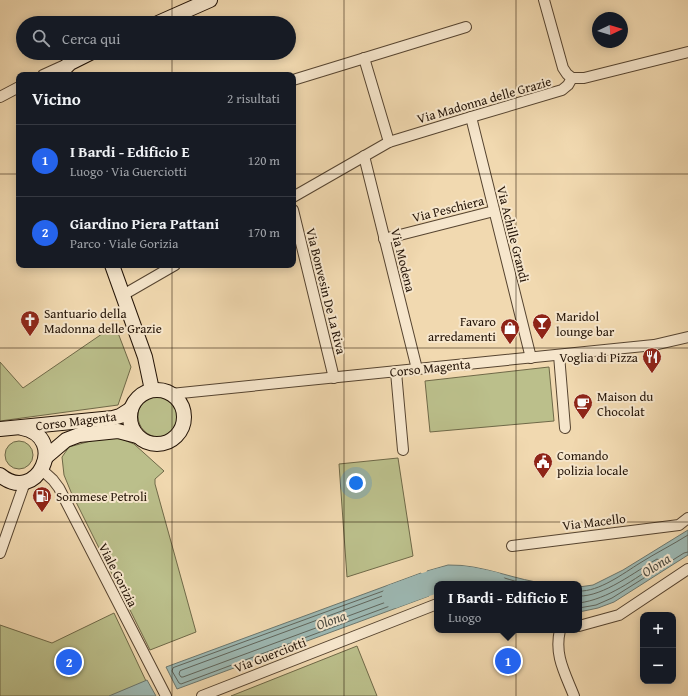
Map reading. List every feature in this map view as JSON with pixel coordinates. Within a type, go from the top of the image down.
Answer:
[{"type":"street","points":[[174,16],[210,0]]},
{"type":"street","points":[[544,0],[563,68],[572,78],[584,78],[688,52]]},
{"type":"street","points":[[296,79],[466,27]]},
{"type":"street","points":[[364,58],[389,142]]},
{"type":"street","points":[[49,72],[74,60]]},
{"type":"street","points":[[60,72],[64,67],[74,60]]},
{"type":"street","name":"Via Madonna delle Grazie","points":[[296,195],[389,142],[562,90],[568,85],[572,78]]},
{"type":"street","points":[[0,97],[16,88]]},
{"type":"street","name":"Via Achille Grandi","points":[[470,117],[530,358]]},
{"type":"street","name":"Via Modena","points":[[364,156],[417,370]]},
{"type":"street","name":"Via Peschiera","points":[[384,239],[494,211]]},
{"type":"street","name":"Via Bonvesin De La Riva","points":[[296,222],[334,378]]},
{"type":"street","points":[[113,268],[145,357],[152,390]]},
{"type":"street","points":[[122,295],[170,268]]},
{"type":"street","name":"Corso Magenta","points":[[171,394],[654,345],[688,337]]},
{"type":"street","points":[[558,355],[565,428]]},
{"type":"street","points":[[396,372],[403,450]]},
{"type":"street","name":"Corso Magenta","points":[[11,428],[34,432],[43,443],[46,457],[66,440],[79,435],[118,431],[137,436],[149,444],[163,444],[170,442],[181,432],[185,419],[184,412],[178,399],[166,391],[152,390],[139,397],[134,402],[131,409],[131,423],[137,436]]},
{"type":"street","name":"Corso Magenta","points":[[0,435],[11,428],[113,418],[120,416],[131,409]]},
{"type":"street","points":[[0,475],[10,482],[19,483],[31,480],[42,470],[46,457]]},
{"type":"street","name":"Viale Gorizia","points":[[42,470],[53,480],[61,492],[166,696]]},
{"type":"street","points":[[0,553],[25,482]]},
{"type":"street","name":"Via Macello","points":[[512,546],[679,525],[688,518]]},
{"type":"street","points":[[582,625],[619,615],[688,568]]},
{"type":"street","name":"Via Guerciotti","points":[[202,696],[434,605]]},
{"type":"street","points":[[560,633],[559,656],[574,696]]},
{"type":"green space","points":[[115,325],[131,367],[118,405],[0,421],[0,362],[23,388]]},
{"type":"green space","points":[[549,367],[554,421],[430,432],[425,381]]},
{"type":"green space","points":[[155,395],[163,395],[174,401],[180,412],[180,420],[174,431],[163,437],[155,437],[144,431],[138,420],[138,412],[144,401]]},
{"type":"green space","points":[[105,437],[119,438],[134,444],[164,471],[155,479],[155,484],[196,632],[150,650],[71,492],[64,475],[62,457],[69,447]]},
{"type":"green space","points":[[19,441],[29,445],[33,455],[29,465],[19,469],[9,465],[5,455],[9,445]]},
{"type":"green space","points":[[398,458],[413,556],[347,577],[339,464]]},
{"type":"green space","points":[[114,613],[146,681],[111,696],[0,696],[0,625],[52,643]]},
{"type":"green space","points":[[357,646],[377,696],[231,696]]},
{"type":"water","points":[[688,530],[688,555],[614,602],[598,608],[582,611],[582,587],[593,585],[623,570]]},
{"type":"water","points":[[448,565],[461,565],[531,581],[434,581],[434,590],[427,571]]},
{"type":"water","points":[[421,573],[429,596],[177,689],[166,667]]},
{"type":"water","points":[[147,680],[156,696],[109,696]]},
{"type":"waterway","name":"Olona","points":[[439,581],[454,578],[479,581]]},
{"type":"waterway","name":"Olona","points":[[394,596],[434,582]]},
{"type":"place","name":"Santuario della Madonna delle Grazie","points":[[30,337]]},
{"type":"place","name":"Maridol lounge bar","points":[[542,340]]},
{"type":"place","name":"Favaro arredamenti","points":[[510,345]]},
{"type":"place","name":"Voglia di Pizza","points":[[652,374]]},
{"type":"place","name":"Maison du Chocolat","points":[[583,420]]},
{"type":"place","name":"Comando polizia locale","points":[[543,479]]},
{"type":"place","name":"Sommese Petroli","points":[[42,513]]},
{"type":"place","name":"I Bardi - Edificio E","points":[[508,661]]},
{"type":"place","name":"Giardino Piera Pattani","points":[[69,662]]}]
